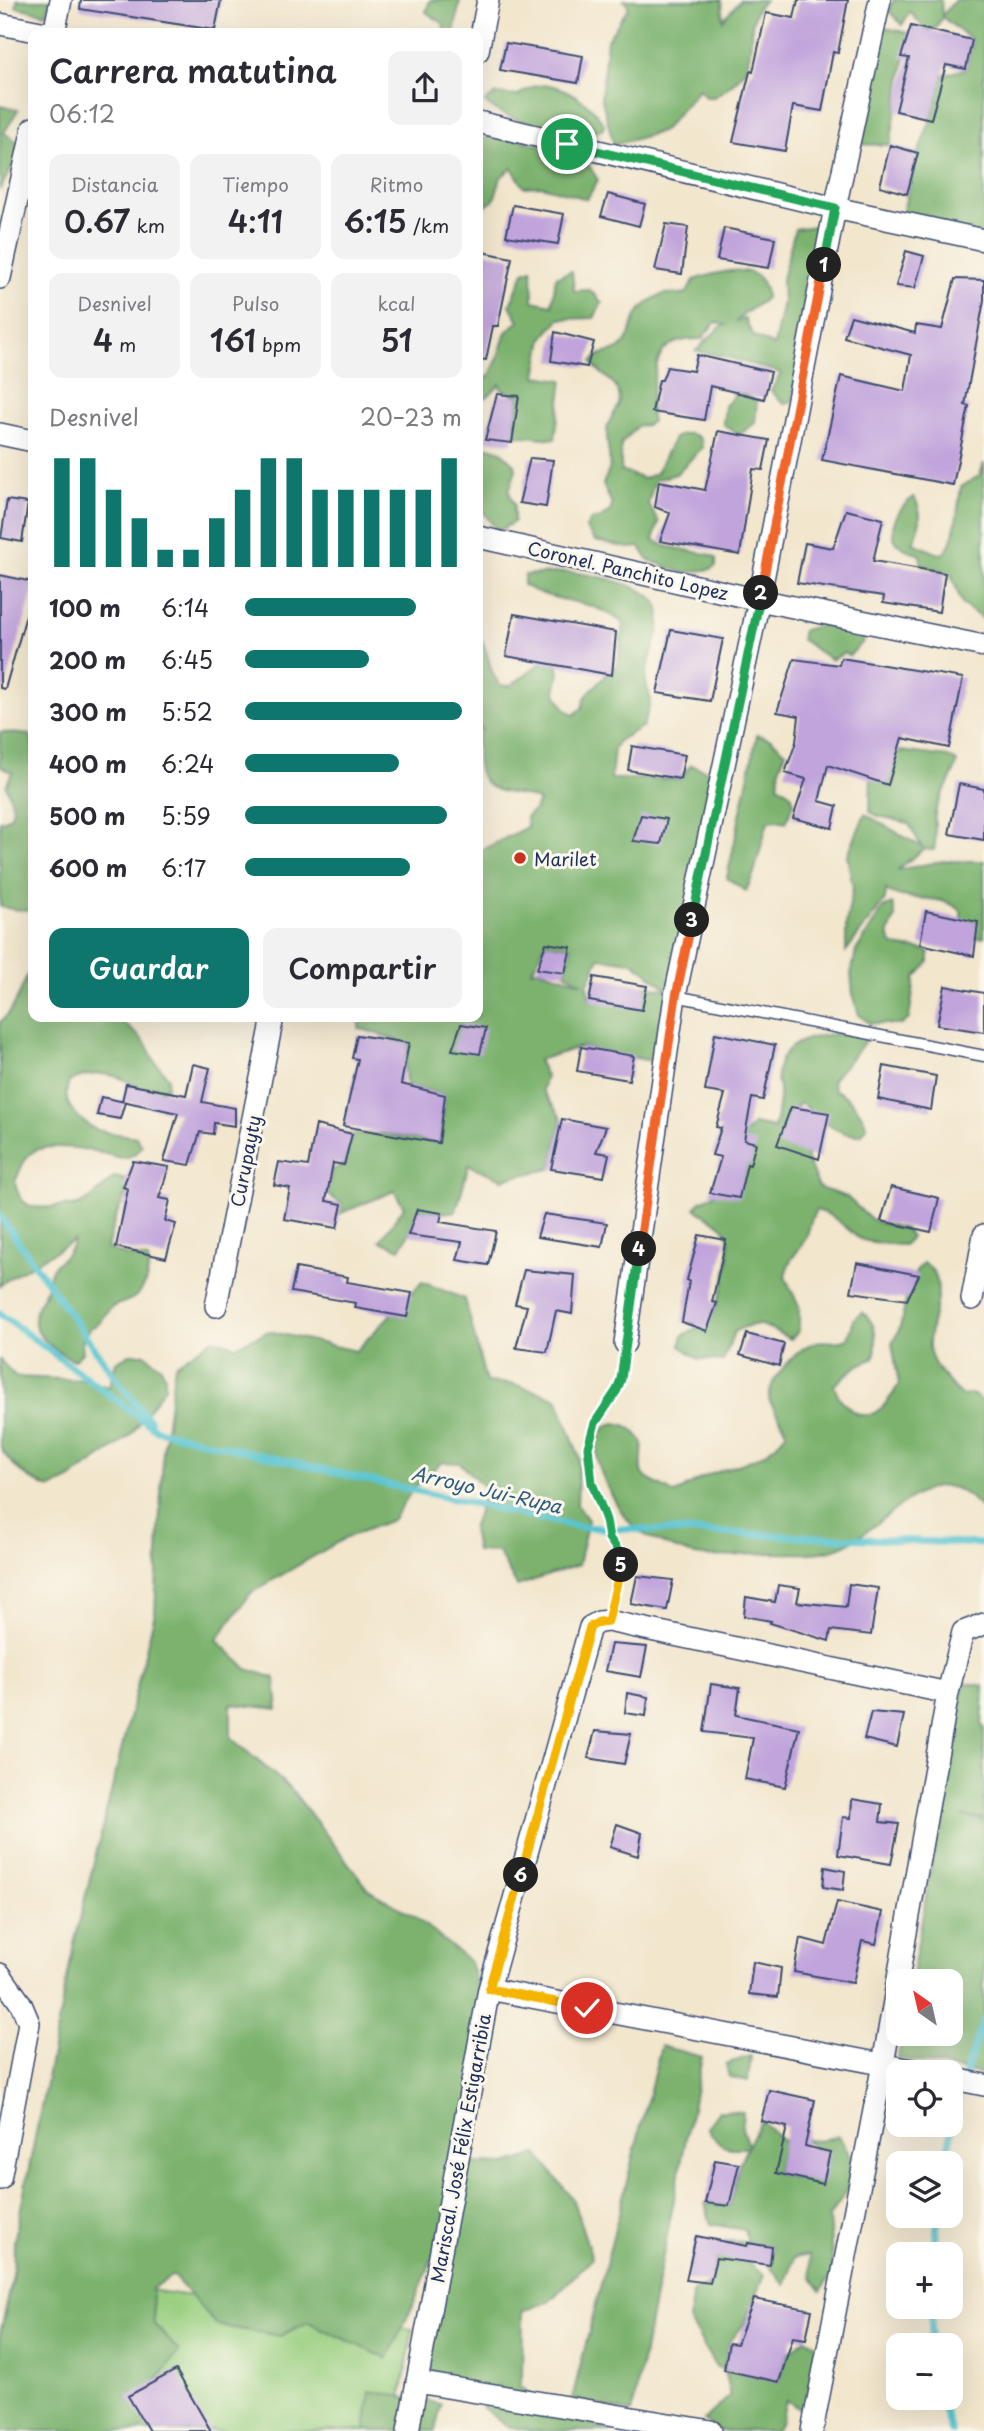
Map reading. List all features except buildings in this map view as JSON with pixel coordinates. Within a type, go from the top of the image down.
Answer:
[{"type":"street","points":[[55,28],[61,0]]},
{"type":"street","points":[[483,28],[488,0]]},
{"type":"street","points":[[625,1343],[676,996],[760,600],[835,208],[880,0]]},
{"type":"street","points":[[0,23],[28,29]]},
{"type":"street","points":[[483,123],[835,208],[984,240]]},
{"type":"street","points":[[0,278],[28,151]]},
{"type":"street","points":[[0,434],[28,440]]},
{"type":"street","name":"Coronel. Panchito Lopez","points":[[483,538],[760,600],[984,646]]},
{"type":"street","name":"Curupayty","points":[[216,1306],[272,1022]]},
{"type":"street","points":[[972,1299],[984,1235]]},
{"type":"street","points":[[608,1621],[948,1693]]},
{"type":"street","name":"Mariscal. José Félix Estigarribia","points":[[408,2431],[489,1989],[590,1627],[608,1621]]},
{"type":"street","points":[[812,2431],[883,2064],[948,1693],[963,1632],[984,1624]]},
{"type":"street","points":[[0,1974],[21,2004],[29,2023],[0,2179]]},
{"type":"street","points":[[489,1989],[886,2065]]},
{"type":"street","points":[[963,2081],[984,2085]]},
{"type":"street","points":[[417,2382],[711,2431]]},
{"type":"lane","points":[[676,996],[984,1056]]},
{"type":"path","points":[[608,1621],[623,1558],[609,1538],[606,1520],[592,1483],[588,1447],[595,1423],[617,1390],[621,1379],[625,1343]]},
{"type":"green space","points":[[17,0],[50,0],[47,14],[16,7]]},
{"type":"green space","points":[[430,0],[460,0],[455,28],[444,28],[444,24],[426,12]]},
{"type":"green space","points":[[624,0],[722,0],[723,20],[740,0],[765,0],[752,23],[746,67],[736,80],[714,97],[705,97],[699,89],[663,131],[614,145],[601,97],[607,40],[629,7]]},
{"type":"green space","points":[[893,0],[941,0],[942,16],[955,0],[984,0],[984,240],[900,222],[943,75],[966,69],[972,40],[942,17],[936,28],[926,30],[910,12],[902,25],[889,11]]},
{"type":"green space","points":[[872,25],[909,33],[890,145],[848,144]]},
{"type":"green space","points":[[550,85],[581,99],[599,117],[604,124],[603,129],[578,133],[542,127],[493,109],[485,102],[496,94],[519,96],[535,86]]},
{"type":"green space","points":[[0,106],[18,110],[4,133],[24,146],[0,189]]},
{"type":"green space","points":[[501,135],[558,150],[586,161],[598,180],[587,199],[542,186],[524,187],[512,168],[501,177],[494,200],[483,208],[483,138]]},
{"type":"green space","points":[[823,225],[792,402],[784,404],[771,391],[781,373],[696,351],[719,328],[726,325],[716,322],[704,339],[680,341],[665,349],[660,356],[655,375],[652,421],[647,425],[637,426],[621,444],[621,471],[644,479],[656,473],[674,438],[688,434],[701,440],[702,448],[676,474],[655,480],[648,504],[659,522],[653,540],[665,546],[711,555],[716,558],[716,566],[684,573],[648,560],[640,547],[629,548],[595,541],[586,528],[591,520],[601,518],[611,510],[612,504],[603,485],[610,464],[607,431],[620,400],[614,385],[592,362],[601,354],[623,345],[629,337],[637,314],[655,298],[664,294],[687,293],[694,280],[728,271],[749,272],[758,277],[764,285],[766,298],[737,321],[745,319],[753,336],[774,346],[783,302],[782,279],[795,229]]},
{"type":"green space","points":[[532,269],[533,301],[552,305],[556,277],[572,271],[574,291],[590,290],[602,303],[594,318],[559,319],[543,338],[536,376],[563,380],[555,439],[513,435],[519,397],[501,389],[500,384],[487,397],[483,397],[483,377],[489,377],[506,332],[519,321],[510,305],[524,272]]},
{"type":"green space","points":[[737,392],[757,401],[755,423],[739,435],[723,424],[725,406]]},
{"type":"green space","points":[[483,445],[499,450],[515,465],[516,470],[509,491],[514,505],[514,522],[502,529],[496,529],[483,512]]},
{"type":"green space","points":[[984,463],[984,620],[962,604],[951,574],[922,565],[920,555],[899,545],[893,526],[899,512],[914,497],[920,520],[913,543],[939,554],[944,553],[954,532],[961,487],[980,475]]},
{"type":"green space","points":[[567,572],[619,582],[645,593],[654,600],[660,617],[646,677],[650,699],[648,712],[643,726],[618,741],[614,749],[611,779],[680,779],[691,765],[722,776],[652,1061],[581,1047],[538,1060],[546,1076],[542,1090],[562,1119],[551,1169],[502,1179],[469,1165],[456,1211],[442,1213],[417,1209],[400,1249],[380,1241],[404,1207],[394,1191],[339,1214],[342,1204],[327,1194],[332,1170],[344,1165],[352,1134],[385,1134],[439,1143],[445,1095],[406,1085],[405,1067],[409,1044],[359,1028],[360,1022],[483,1022],[483,849],[527,827],[526,817],[539,801],[501,791],[491,787],[483,779],[483,642],[500,685],[510,686],[545,660],[556,662],[559,672],[555,692],[565,709],[574,715],[582,708],[592,689],[618,664],[623,623],[598,608],[548,596],[523,585],[525,575]],"holes":[[[546,943],[571,947],[565,973],[583,983],[537,969],[532,970]],[[599,958],[633,962],[669,990],[646,986],[590,1001],[587,985]]]},
{"type":"green space","points":[[828,623],[853,626],[861,632],[863,642],[849,656],[844,653],[831,660],[801,639],[803,630]]},
{"type":"green space","points":[[0,732],[28,735],[28,911],[0,906],[0,821],[10,816],[13,807],[6,786],[12,772],[0,766]]},
{"type":"green space","points":[[757,735],[771,739],[786,752],[780,766],[778,785],[791,794],[794,802],[786,822],[768,821],[754,873],[746,891],[727,878]]},
{"type":"green space","points":[[900,751],[948,757],[957,762],[936,809],[934,850],[924,849],[897,870],[943,861],[984,861],[984,937],[970,939],[962,932],[961,911],[953,905],[904,897],[886,890],[885,900],[846,951],[846,924],[853,888],[847,856],[865,814],[922,847],[908,823],[878,816],[870,811],[871,774],[891,753]]},
{"type":"green space","points":[[892,904],[895,918],[889,931],[891,942],[898,947],[929,952],[929,962],[915,978],[909,1019],[901,1025],[869,1023],[859,1015],[851,974],[856,951],[883,908]]},
{"type":"green space","points":[[28,975],[28,1022],[124,1022],[146,1044],[155,1062],[168,1077],[167,1087],[152,1092],[105,1074],[83,1076],[69,1082],[67,1101],[82,1120],[96,1130],[136,1137],[142,1146],[133,1155],[124,1158],[76,1148],[37,1150],[26,1159],[15,1182],[25,1203],[44,1208],[83,1203],[114,1177],[124,1179],[129,1188],[115,1218],[107,1248],[148,1259],[146,1281],[137,1296],[113,1306],[101,1322],[91,1327],[81,1343],[82,1353],[74,1360],[46,1342],[35,1321],[36,1310],[52,1269],[69,1252],[74,1240],[12,1276],[0,1286],[0,1022],[15,1002]]},
{"type":"green space","points":[[860,1031],[866,1039],[832,1081],[835,1090],[851,1101],[862,1115],[867,1127],[861,1135],[834,1128],[800,1103],[793,1111],[807,1149],[807,1160],[819,1188],[847,1197],[868,1217],[905,1229],[911,1237],[904,1245],[868,1241],[859,1238],[834,1218],[816,1210],[806,1237],[785,1277],[799,1306],[799,1331],[791,1339],[769,1328],[750,1325],[734,1332],[723,1361],[699,1359],[680,1346],[683,1336],[704,1323],[714,1311],[726,1274],[729,1248],[722,1226],[695,1208],[701,1201],[729,1187],[740,1145],[748,1130],[754,1124],[774,1128],[779,1098],[777,1075],[780,1061],[787,1051],[808,1039]]},
{"type":"green space","points":[[923,1263],[932,1270],[938,1289],[929,1345],[932,1359],[962,1396],[972,1394],[984,1402],[984,1511],[960,1491],[950,1487],[937,1487],[910,1499],[857,1538],[836,1549],[809,1553],[718,1557],[681,1551],[650,1538],[632,1524],[616,1503],[599,1464],[597,1442],[605,1427],[618,1423],[632,1429],[643,1443],[642,1472],[649,1480],[675,1494],[705,1477],[751,1460],[771,1449],[786,1433],[769,1400],[778,1375],[792,1358],[808,1346],[820,1341],[839,1342],[848,1339],[854,1319],[862,1312],[871,1321],[875,1333],[874,1358],[857,1366],[834,1385],[839,1397],[853,1412],[869,1415],[876,1412],[889,1400],[899,1384],[892,1343],[901,1323],[911,1281]]},
{"type":"green space","points":[[422,1282],[465,1299],[486,1382],[513,1384],[557,1398],[579,1456],[577,1505],[588,1520],[578,1565],[517,1586],[498,1552],[476,1551],[472,1529],[486,1489],[460,1463],[442,1462],[414,1488],[392,1520],[345,1538],[251,1593],[217,1640],[247,1669],[275,1678],[278,1709],[231,1704],[231,1738],[291,1789],[370,1891],[414,1916],[470,1962],[489,2025],[469,2163],[507,2164],[537,2154],[572,2198],[592,2258],[550,2301],[523,2311],[522,2375],[519,2386],[555,2413],[612,2431],[531,2431],[506,2426],[482,2407],[491,2395],[424,2378],[468,2169],[415,2301],[387,2359],[308,2322],[280,2336],[216,2325],[173,2275],[152,2289],[154,2324],[179,2351],[156,2381],[153,2431],[0,2431],[0,2334],[13,2279],[14,2242],[75,1939],[155,1613],[163,1451],[175,1365],[213,1339],[236,1346],[269,1331],[356,1351]]},
{"type":"green space","points":[[130,1354],[145,1354],[161,1367],[165,1376],[165,1387],[130,1436],[70,1479],[51,1488],[28,1477],[13,1464],[0,1442],[0,1360],[16,1377],[84,1380],[109,1387],[116,1362]]},
{"type":"green space","points":[[964,1682],[984,1686],[984,1818],[961,1816],[984,1820],[984,2074],[963,2070],[963,2060],[898,2058],[900,2046],[963,2046],[963,1969],[913,1969]]},
{"type":"green space","points":[[661,2046],[702,2057],[632,2413],[572,2399]]},
{"type":"green space","points":[[751,2056],[748,2081],[729,2077],[726,2064]]},
{"type":"green space","points":[[719,2111],[743,2112],[742,2128],[748,2146],[761,2121],[784,2142],[776,2173],[794,2178],[824,2177],[816,2149],[803,2138],[819,2141],[838,2136],[846,2147],[852,2168],[849,2187],[829,2216],[833,2272],[821,2291],[811,2277],[809,2255],[794,2258],[785,2285],[769,2265],[772,2247],[748,2243],[746,2262],[764,2275],[744,2324],[729,2343],[724,2369],[779,2382],[788,2353],[806,2339],[820,2345],[806,2413],[786,2400],[781,2421],[775,2431],[719,2431],[704,2420],[730,2396],[724,2370],[715,2366],[689,2320],[693,2291],[710,2283],[720,2241],[748,2242],[745,2230],[711,2224],[705,2203],[729,2206],[739,2164],[747,2148],[719,2144],[707,2127]]},
{"type":"green space","points":[[14,2270],[413,2329],[395,2431],[0,2431],[0,2338]]},
{"type":"green space","points":[[370,2391],[441,2404],[435,2431],[365,2431]]},
{"type":"waterway","name":"Arroyo Jui-Rupa","points":[[0,1216],[117,1380],[150,1421]]},
{"type":"waterway","name":"Arroyo Jui-Rupa","points":[[0,1314],[157,1430],[363,1479],[580,1527],[984,1544]]},
{"type":"waterway","points":[[964,2076],[984,2020]]},
{"type":"waterway","points":[[947,2151],[950,2137]]},
{"type":"waterway","points":[[935,2242],[937,2228]]},
{"type":"waterway","points":[[931,2319],[932,2333]]},
{"type":"waterway","points":[[944,2410],[951,2431]]},
{"type":"place","name":"Marilet","points":[[520,858]]},
{"type":"route","points":[[567,144],[835,208],[760,600],[676,996],[621,1379],[617,1390],[595,1423],[588,1447],[592,1483],[606,1520],[609,1538],[623,1558],[608,1621],[590,1627],[489,1989],[587,2008]]}]
